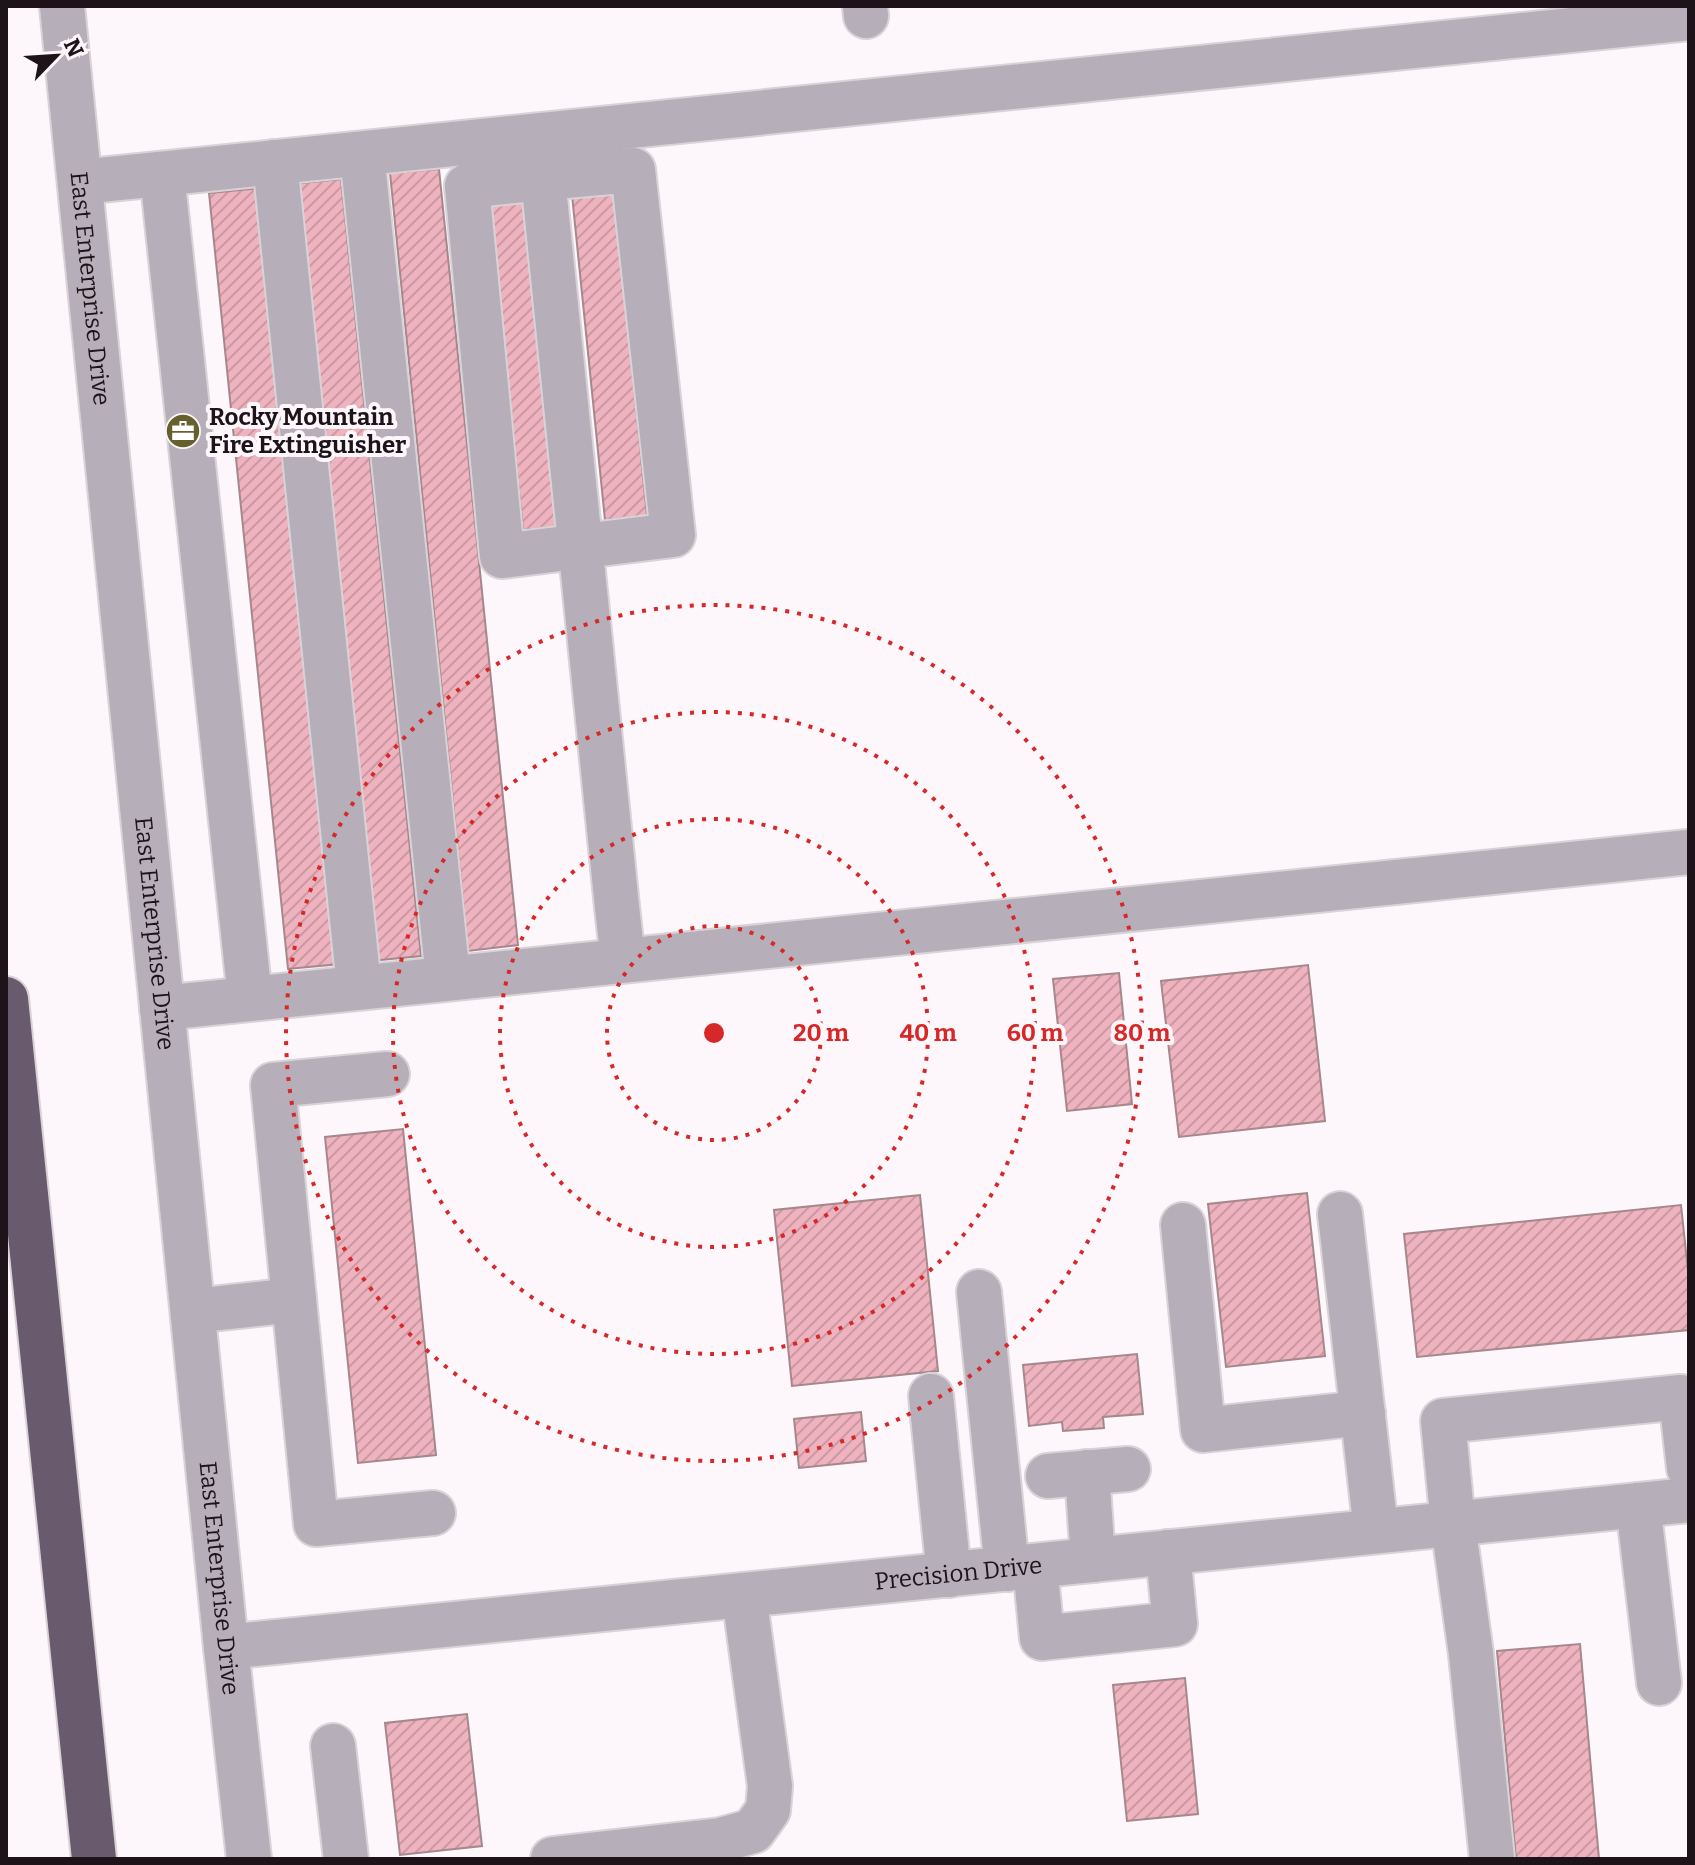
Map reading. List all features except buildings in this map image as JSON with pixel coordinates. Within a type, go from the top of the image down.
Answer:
[{"type":"highway","points":[[6,999],[94,1859]]},
{"type":"street","name":"East Enterprise Drive","points":[[62,6],[249,1859]]},
{"type":"street","points":[[80,182],[1689,18]]},
{"type":"street","points":[[362,154],[448,978]]},
{"type":"street","points":[[275,162],[359,987]]},
{"type":"street","points":[[633,170],[673,535],[502,556],[467,186],[543,178],[633,170]]},
{"type":"street","points":[[162,174],[250,998]]},
{"type":"street","points":[[543,178],[623,960]]},
{"type":"street","points":[[162,1008],[1689,852]]},
{"type":"street","points":[[387,1074],[273,1085],[316,1524],[433,1513]]},
{"type":"street","points":[[1340,1214],[1376,1531]]},
{"type":"street","points":[[1183,1225],[1203,1430],[1363,1413]]},
{"type":"street","points":[[979,1292],[1021,1567],[1042,1638],[1175,1624],[1168,1552]]},
{"type":"street","points":[[193,1311],[294,1300]]},
{"type":"street","points":[[931,1396],[949,1575]]},
{"type":"street","points":[[1492,1859],[1443,1421],[1681,1397],[1689,1468]]},
{"type":"street","points":[[1088,1472],[1093,1560]]},
{"type":"street","name":"Precision Drive","points":[[226,1647],[1689,1500]]},
{"type":"street","points":[[1638,1505],[1659,1683]]},
{"type":"street","points":[[553,1859],[721,1840],[753,1831],[761,1821],[768,1810],[770,1786],[744,1595]]},
{"type":"street","points":[[333,1746],[346,1859]]},
{"type":"place","name":"Rocky Mountain Fire Extinguisher","points":[[183,431]]}]
